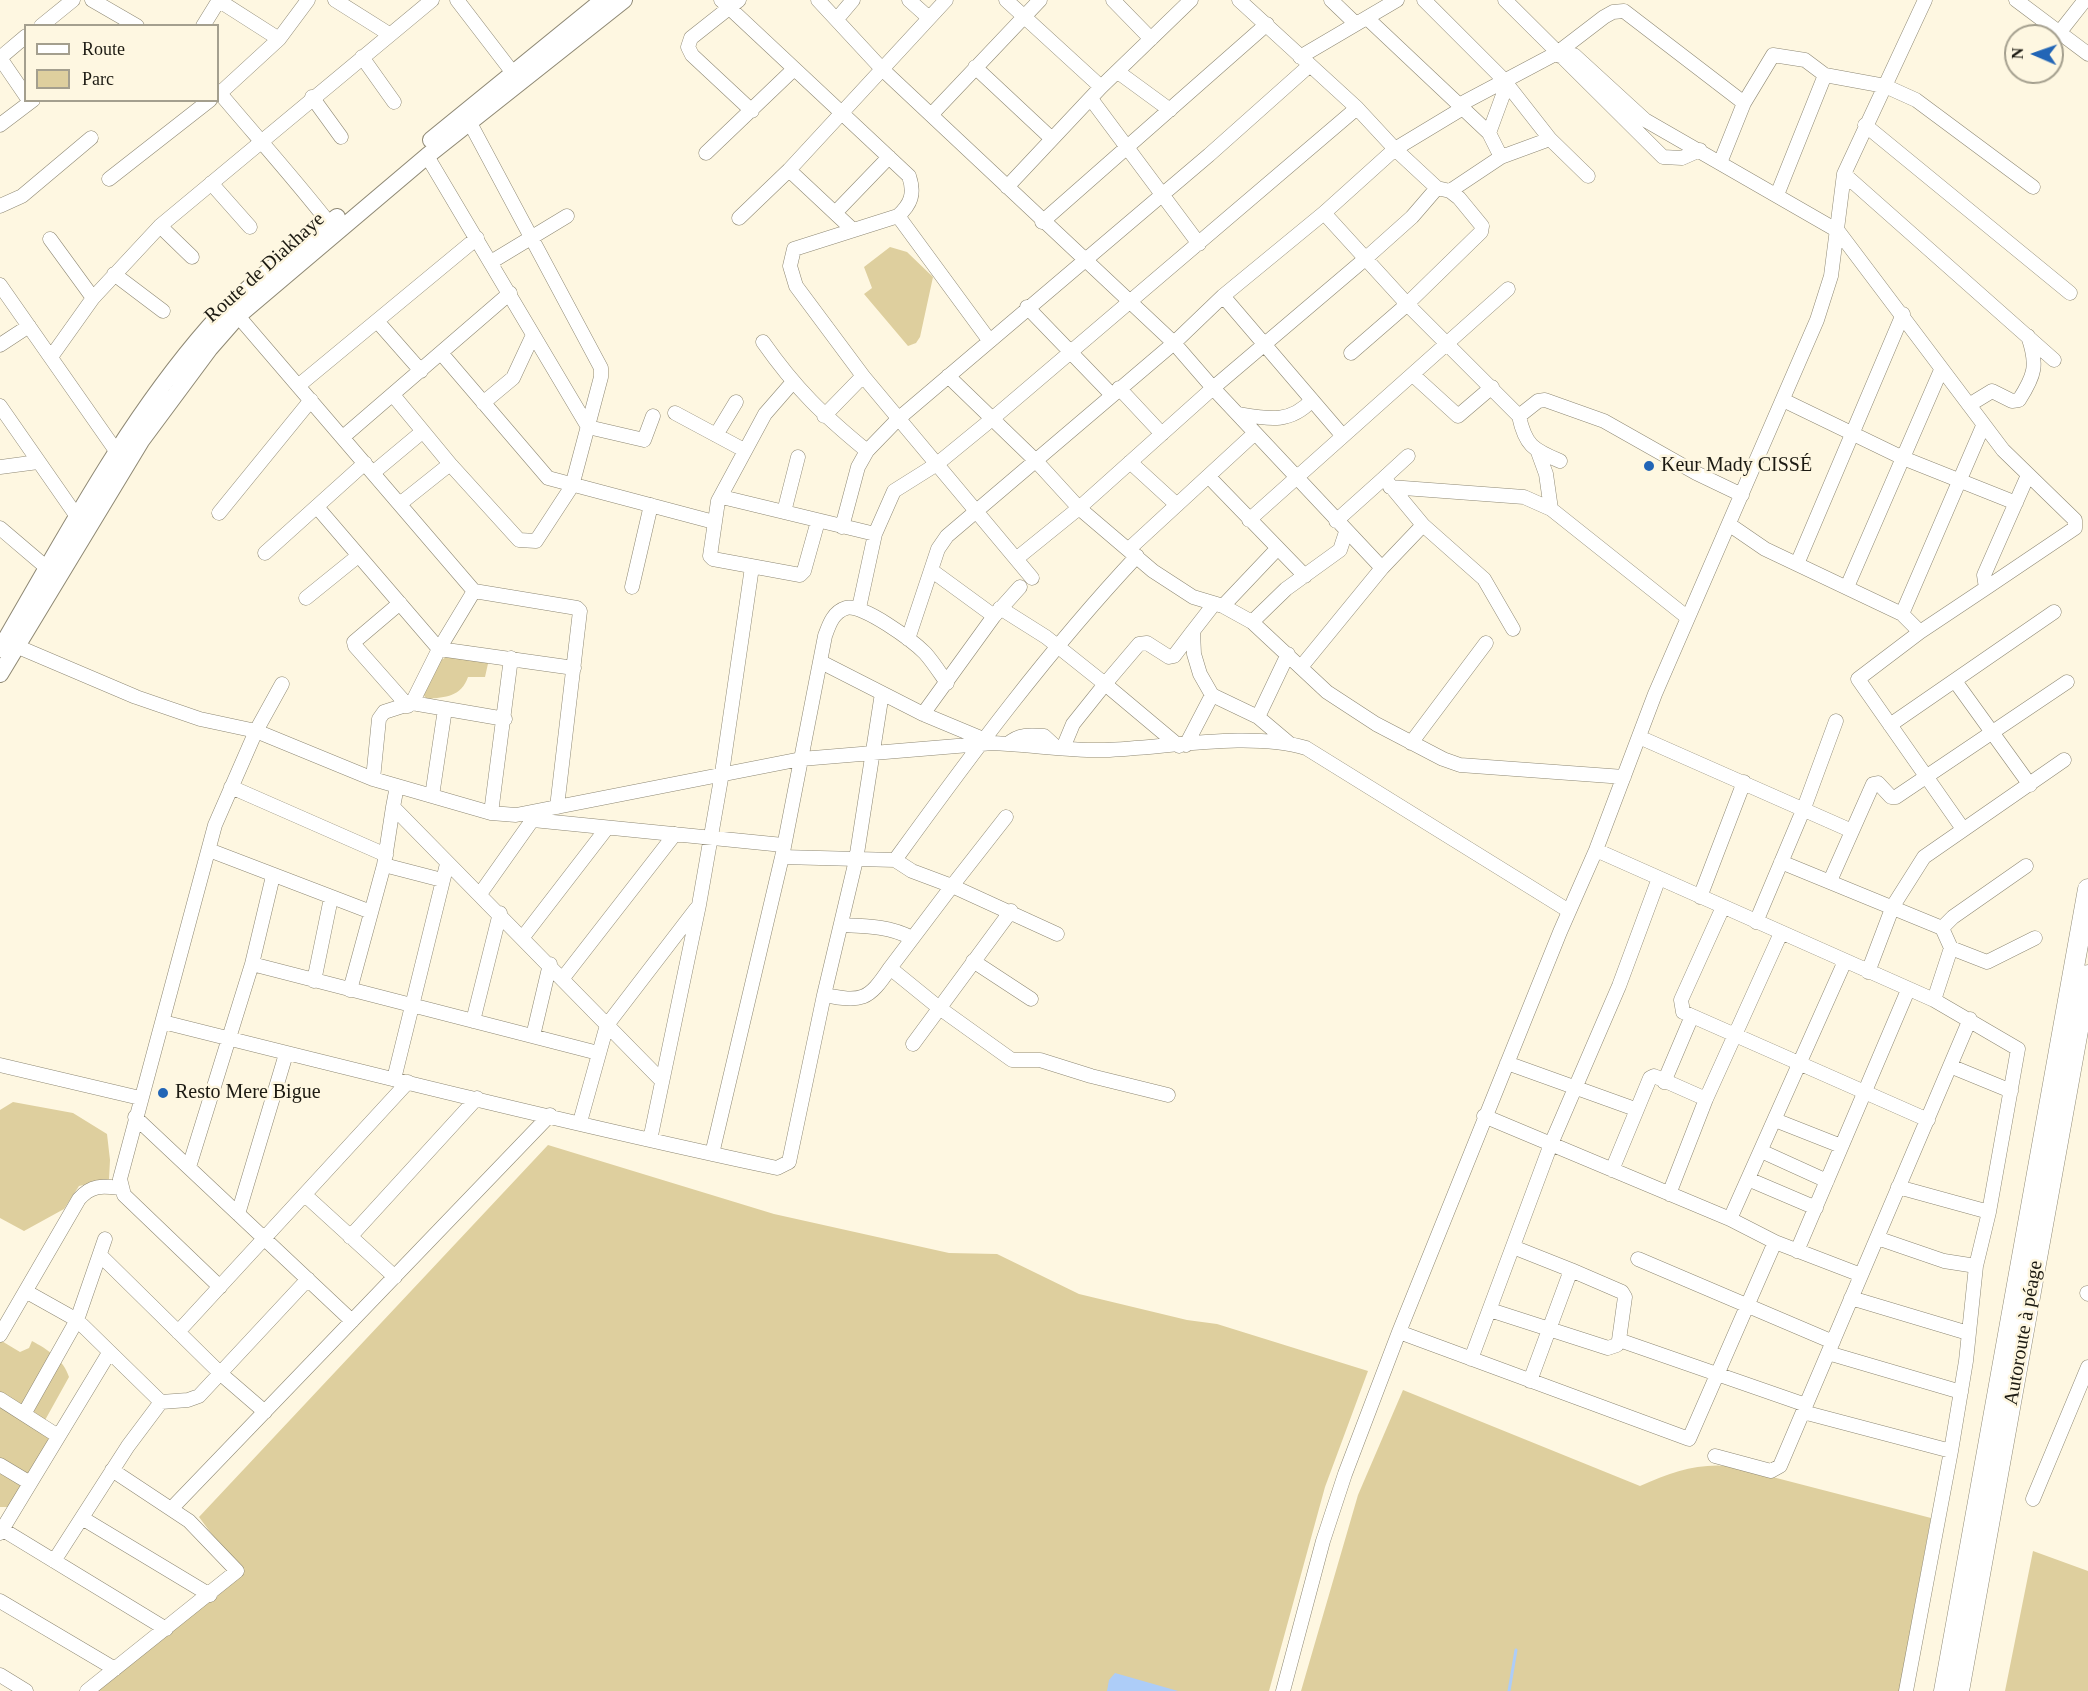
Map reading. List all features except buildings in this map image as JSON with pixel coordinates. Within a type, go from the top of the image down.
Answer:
[{"type":"highway","points":[[1944,1691],[2088,889]]},
{"type":"highway","name":"Autoroute à péage","points":[[1959,1691],[2088,975]]},
{"type":"main road","name":"Route de Diakhaye","points":[[8,647],[182,361],[210,327],[251,287],[603,0]]},
{"type":"main road","name":"Route de Diakhaye","points":[[0,674],[8,647],[47,568],[78,518],[122,459],[238,316],[427,156],[624,0]]},
{"type":"street","points":[[43,24],[73,0]]},
{"type":"street","points":[[92,0],[134,24]]},
{"type":"street","points":[[204,24],[218,0],[279,39]]},
{"type":"street","points":[[219,92],[279,39],[308,0]]},
{"type":"street","points":[[336,0],[389,34]]},
{"type":"street","points":[[51,357],[93,298],[160,226],[259,141],[432,0]]},
{"type":"street","points":[[457,0],[513,73]]},
{"type":"street","points":[[818,0],[882,69],[1042,222],[1174,343],[1254,433],[1382,568]]},
{"type":"street","points":[[837,19],[853,0]]},
{"type":"street","points":[[909,0],[929,18]]},
{"type":"street","points":[[740,218],[789,170],[946,0]]},
{"type":"street","points":[[1005,0],[1101,87]]},
{"type":"street","points":[[931,115],[1040,0]]},
{"type":"street","points":[[1113,0],[1151,39]]},
{"type":"street","points":[[1007,187],[1101,87],[1191,0]]},
{"type":"street","points":[[1239,0],[1357,108],[1395,149],[1443,190],[1459,198],[1482,229],[1407,304],[1351,353]]},
{"type":"street","points":[[1331,0],[1361,20],[1461,107],[1489,133],[1501,157]]},
{"type":"street","points":[[842,527],[852,485],[867,451],[898,419],[1162,194],[1305,61],[1361,20],[1397,0]]},
{"type":"street","points":[[1424,0],[1505,82],[1551,139],[1588,176]]},
{"type":"street","points":[[1505,0],[1663,157],[1682,158],[1700,150]]},
{"type":"street","points":[[1283,1691],[1323,1541],[1348,1465],[1484,1116],[1596,850],[1639,737],[1817,320],[1830,276],[1838,231],[1839,199],[1844,174],[1925,0]]},
{"type":"street","points":[[2016,0],[2047,24]]},
{"type":"street","points":[[2064,27],[2085,0]]},
{"type":"street","points":[[752,111],[692,55],[688,47],[691,38],[730,3],[795,69],[909,176],[913,189],[909,206],[898,216],[794,249],[790,266],[796,286],[863,376],[1032,578]]},
{"type":"street","points":[[908,639],[938,549],[947,536],[1174,343],[1223,296],[1324,213],[1395,149],[1461,107],[1558,54],[1613,12],[1624,11],[1744,103]]},
{"type":"street","points":[[1042,222],[1267,24]]},
{"type":"street","points":[[2064,37],[2088,54]]},
{"type":"street","points":[[24,38],[0,58],[24,93]]},
{"type":"street","points":[[1558,54],[1574,55],[1645,120],[1838,231],[1903,314],[1983,426],[2028,475],[2075,520],[2075,528],[1920,632],[1858,679],[1964,829]]},
{"type":"street","points":[[1720,163],[1744,103],[1773,55],[1805,60],[1825,75],[1885,86],[1916,100],[2033,187]]},
{"type":"street","points":[[362,57],[394,102]]},
{"type":"street","points":[[975,67],[1052,139]]},
{"type":"street","points":[[706,153],[795,69]]},
{"type":"street","points":[[1118,72],[1170,110]]},
{"type":"street","points":[[1777,195],[1825,75]]},
{"type":"street","points":[[1489,133],[1505,82]]},
{"type":"street","points":[[312,97],[341,138]]},
{"type":"street","points":[[219,98],[276,156],[329,223]]},
{"type":"street","points":[[1091,99],[1198,244]]},
{"type":"street","points":[[0,125],[27,102]]},
{"type":"street","points":[[109,179],[207,102]]},
{"type":"street","points":[[859,608],[875,534],[894,491],[937,464],[992,419],[1357,108]]},
{"type":"street","points":[[393,395],[422,432],[519,540],[536,541],[572,486],[601,377],[601,368],[470,123]]},
{"type":"street","points":[[1865,125],[2070,293]]},
{"type":"street","points":[[0,206],[22,196],[91,138]]},
{"type":"street","points":[[1016,559],[1079,508],[1213,388],[1443,190],[1501,157],[1551,139]]},
{"type":"street","points":[[427,156],[588,427],[644,440],[653,416]]},
{"type":"street","points":[[835,213],[889,157]]},
{"type":"street","points":[[789,170],[852,229]]},
{"type":"street","points":[[1844,174],[2028,334],[2054,360]]},
{"type":"street","points":[[211,183],[250,227]]},
{"type":"street","points":[[1324,213],[1407,304],[1520,416],[1523,438],[1538,452],[1560,462]]},
{"type":"street","points":[[491,262],[531,235],[567,216]]},
{"type":"street","points":[[898,216],[989,340]]},
{"type":"street","points":[[160,226],[192,257]]},
{"type":"street","points":[[298,386],[477,238]]},
{"type":"street","points":[[50,239],[93,298]]},
{"type":"street","points":[[114,274],[163,310]]},
{"type":"street","points":[[0,285],[122,459]]},
{"type":"street","points":[[1249,520],[1508,289]]},
{"type":"street","points":[[343,437],[510,293]]},
{"type":"street","points":[[1223,296],[1342,435]]},
{"type":"street","points":[[1027,307],[1071,352],[1162,434]]},
{"type":"street","points":[[1797,564],[1903,314]]},
{"type":"street","points":[[238,316],[401,503],[474,591],[577,608],[581,617],[557,807]]},
{"type":"street","points":[[377,321],[421,371]]},
{"type":"street","points":[[0,345],[29,326]]},
{"type":"street","points":[[1969,405],[1992,391],[2012,401],[2019,400],[2030,382],[2036,361],[2028,334]]},
{"type":"street","points":[[483,403],[513,378],[533,335]]},
{"type":"street","points":[[764,342],[792,382],[824,416],[867,451]]},
{"type":"street","points":[[441,353],[548,478],[714,522]]},
{"type":"street","points":[[1847,588],[1941,370]]},
{"type":"street","points":[[1413,375],[1458,416],[1492,387]]},
{"type":"street","points":[[824,416],[863,376]]},
{"type":"street","points":[[948,376],[1036,461],[1079,508],[1154,572],[1193,597],[1218,605],[1252,622],[1327,692],[1411,743],[1460,765],[1624,777]]},
{"type":"street","points":[[792,382],[765,414],[718,501],[710,556],[752,567],[800,575],[804,571],[818,521]]},
{"type":"street","points":[[219,513],[311,400]]},
{"type":"street","points":[[1238,414],[1267,418],[1287,417],[1299,413],[1312,400]]},
{"type":"street","points":[[1520,416],[1538,401],[1545,400],[1604,421],[1696,473],[1742,495]]},
{"type":"street","points":[[1783,400],[1903,458],[2016,503]]},
{"type":"street","points":[[716,435],[736,402]]},
{"type":"street","points":[[0,406],[78,518]]},
{"type":"street","points":[[675,413],[744,450]]},
{"type":"street","points":[[1902,614],[1983,426]]},
{"type":"street","points":[[264,554],[316,507],[422,432]]},
{"type":"street","points":[[895,860],[981,742],[1133,552],[1177,505],[1254,433]]},
{"type":"street","points":[[1538,452],[1546,474],[1551,509]]},
{"type":"street","points":[[1336,521],[1387,483],[1408,456]]},
{"type":"street","points":[[784,512],[798,457]]},
{"type":"street","points":[[0,467],[38,462]]},
{"type":"street","points":[[1130,462],[1177,505]]},
{"type":"street","points":[[401,503],[450,464]]},
{"type":"street","points":[[1986,588],[1984,575],[2028,475]]},
{"type":"street","points":[[1209,477],[1305,576]]},
{"type":"street","points":[[1387,483],[1524,497],[1551,509],[1688,618]]},
{"type":"street","points":[[1387,483],[1423,525],[1484,579],[1513,629]]},
{"type":"street","points":[[722,497],[875,534]]},
{"type":"street","points":[[632,587],[651,505]]},
{"type":"street","points":[[316,507],[439,649],[574,668]]},
{"type":"street","points":[[1301,666],[1382,568],[1423,525]]},
{"type":"street","points":[[1730,525],[1765,549],[1902,614],[1920,632]]},
{"type":"street","points":[[0,528],[47,568]]},
{"type":"street","points":[[1252,622],[1286,589],[1340,550],[1346,532]]},
{"type":"street","points":[[1060,748],[1073,724],[1139,644],[1147,643],[1170,657],[1218,605],[1277,549]]},
{"type":"street","points":[[306,598],[358,556]]},
{"type":"street","points":[[650,1140],[699,905],[722,773],[752,567]]},
{"type":"street","points":[[931,570],[997,612],[1057,646],[1183,745]]},
{"type":"street","points":[[923,714],[997,612],[1020,587]]},
{"type":"street","points":[[410,705],[439,649],[474,591]]},
{"type":"street","points":[[400,603],[354,642],[355,646],[410,705]]},
{"type":"street","points":[[712,1154],[782,851],[825,636],[831,619],[849,607],[859,608],[924,652],[947,683]]},
{"type":"street","points":[[1890,726],[2054,612]]},
{"type":"street","points":[[1193,631],[1194,654],[1200,674],[1212,695],[1258,717],[1290,744],[1321,757],[1569,911]]},
{"type":"street","points":[[1411,743],[1486,643]]},
{"type":"street","points":[[8,647],[136,697],[200,719],[256,731],[373,779],[490,813],[536,816],[607,828],[711,837],[782,851],[856,860],[895,860],[912,871],[1011,911],[1056,934]]},
{"type":"street","points":[[1258,717],[1288,654]]},
{"type":"street","points":[[490,813],[505,719],[511,658]]},
{"type":"street","points":[[820,662],[981,742]]},
{"type":"street","points":[[1955,681],[2030,785]]},
{"type":"street","points":[[1830,881],[1873,784],[1878,783],[1893,798],[1927,778],[2067,682]]},
{"type":"street","points":[[220,1287],[124,1195],[120,1179],[215,825],[256,731],[282,684]]},
{"type":"street","points":[[163,1022],[286,1054],[777,1168],[789,1162],[824,995],[856,860],[882,693]]},
{"type":"street","points":[[1183,745],[1212,695]]},
{"type":"street","points":[[373,779],[379,719],[384,712],[410,705],[505,719]]},
{"type":"street","points":[[432,796],[445,709]]},
{"type":"street","points":[[1756,922],[1804,808],[1836,720]]},
{"type":"street","points":[[480,894],[536,816],[557,807],[722,773],[801,759],[981,742],[1008,744],[1023,735],[1036,735],[1049,739],[1060,748],[1102,750],[1223,742],[1290,744]]},
{"type":"street","points":[[1639,737],[1852,831]]},
{"type":"street","points":[[1868,972],[1893,906],[1924,857],[2064,760]]},
{"type":"street","points":[[1700,897],[1744,782]]},
{"type":"street","points":[[350,990],[385,860],[397,786]]},
{"type":"street","points":[[231,788],[385,860],[442,880]]},
{"type":"street","points":[[393,807],[447,864],[550,964],[662,1081]]},
{"type":"street","points":[[824,995],[854,1001],[876,990],[912,938],[1006,817]]},
{"type":"street","points":[[523,937],[607,828]]},
{"type":"street","points":[[563,978],[675,834]]},
{"type":"street","points":[[209,850],[371,912]]},
{"type":"street","points":[[1596,850],[1934,1000],[2018,1049],[1989,1212],[1976,1266],[1961,1392],[1906,1691]]},
{"type":"street","points":[[1781,862],[1942,928],[1951,948],[1934,1000]]},
{"type":"street","points":[[178,1332],[266,1239],[401,1081],[412,1006],[447,864]]},
{"type":"street","points":[[1942,928],[1953,916],[2026,866]]},
{"type":"street","points":[[189,1167],[252,964],[273,876]]},
{"type":"street","points":[[1471,1359],[1551,1144],[1619,986],[1659,878]]},
{"type":"street","points":[[314,981],[331,898]]},
{"type":"street","points":[[580,1122],[607,1024],[699,905]]},
{"type":"street","points":[[1723,907],[1681,1000],[1683,1012],[1928,1120]]},
{"type":"street","points":[[913,1044],[938,1007],[1011,911]]},
{"type":"street","points":[[473,1021],[500,914]]},
{"type":"street","points":[[841,925],[878,926],[912,938]]},
{"type":"street","points":[[1669,1194],[1706,1100],[1781,933]]},
{"type":"street","points":[[1951,948],[1987,962],[2035,938]]},
{"type":"street","points":[[973,961],[1031,999]]},
{"type":"street","points":[[1730,1219],[1845,962]]},
{"type":"street","points":[[252,964],[598,1053]]},
{"type":"street","points":[[533,1036],[550,964]]},
{"type":"street","points":[[890,968],[938,1007],[1012,1060],[1040,1060],[1091,1076],[1168,1095]]},
{"type":"street","points":[[1797,1251],[1908,990]]},
{"type":"street","points":[[1664,1082],[1692,1016]]},
{"type":"street","points":[[1715,1456],[1771,1471],[1776,1469],[1804,1409],[1970,1019]]},
{"type":"street","points":[[238,1214],[286,1054]]},
{"type":"street","points":[[1507,1063],[1635,1109]]},
{"type":"street","points":[[0,1065],[140,1098]]},
{"type":"street","points":[[1950,1066],[2012,1091]]},
{"type":"street","points":[[1612,1170],[1635,1109],[1650,1078],[1654,1076],[1706,1100]]},
{"type":"street","points":[[350,1237],[477,1098]]},
{"type":"street","points":[[172,1508],[550,1115]]},
{"type":"street","points":[[1484,1116],[1730,1219],[1775,1242],[1861,1275]]},
{"type":"street","points":[[135,1117],[352,1321]]},
{"type":"street","points":[[1775,1120],[1841,1146]]},
{"type":"street","points":[[1761,1151],[1827,1181]]},
{"type":"street","points":[[1748,1179],[1816,1208]]},
{"type":"street","points":[[0,1335],[88,1189],[100,1185],[121,1188]]},
{"type":"street","points":[[1898,1188],[1989,1212]]},
{"type":"street","points":[[305,1195],[395,1277]]},
{"type":"street","points":[[1877,1238],[1924,1256],[1976,1266]]},
{"type":"street","points":[[24,1414],[77,1320],[105,1239]]},
{"type":"street","points":[[1399,1332],[1685,1440],[1691,1436],[1775,1242]]},
{"type":"street","points":[[1490,1310],[1608,1347],[1617,1345],[1619,1340],[1625,1297],[1623,1292],[1513,1247]]},
{"type":"street","points":[[100,1255],[221,1374],[265,1412]]},
{"type":"street","points":[[1638,1259],[1747,1306],[1830,1348],[1961,1392]]},
{"type":"street","points":[[1530,1381],[1571,1270]]},
{"type":"street","points":[[27,1292],[77,1320],[161,1402],[188,1401],[199,1396],[221,1374],[308,1279]]},
{"type":"street","points":[[1851,1298],[1968,1333]]},
{"type":"street","points":[[1619,1340],[1719,1374],[1804,1409],[1951,1451]]},
{"type":"street","points":[[109,1353],[1,1530],[166,1629]]},
{"type":"street","points":[[2033,1498],[2087,1371]]},
{"type":"street","points":[[0,1399],[58,1436]]},
{"type":"street","points":[[54,1561],[112,1470],[161,1402]]},
{"type":"street","points":[[0,1465],[30,1484]]},
{"type":"street","points":[[87,1691],[236,1574],[236,1569],[172,1508],[112,1470]]},
{"type":"street","points":[[82,1518],[210,1594]]},
{"type":"street","points":[[0,1601],[115,1670]]},
{"type":"street","points":[[0,1675],[26,1691]]},
{"type":"green space","points":[[890,247],[907,252],[933,277],[920,337],[916,343],[908,346],[864,294],[872,288],[864,267]]},
{"type":"green space","points":[[465,645],[484,649],[489,659],[485,677],[468,677],[461,689],[452,695],[427,699],[417,688],[432,658],[443,659]]},
{"type":"green space","points":[[13,1102],[73,1113],[107,1134],[110,1160],[109,1179],[79,1186],[64,1209],[24,1231],[0,1218],[0,1110]]},
{"type":"green space","points":[[548,1145],[774,1214],[949,1253],[997,1254],[1079,1294],[1187,1320],[1217,1324],[1368,1371],[1325,1487],[1269,1691],[92,1691],[239,1571],[199,1517]]},
{"type":"green space","points":[[0,1340],[20,1352],[29,1348],[32,1341],[59,1360],[69,1377],[44,1422],[53,1437],[11,1507],[0,1507]]},
{"type":"green space","points":[[1403,1390],[1640,1486],[1695,1467],[1730,1466],[1931,1518],[1899,1691],[1301,1691],[1358,1495]]},
{"type":"green space","points":[[2033,1551],[2088,1571],[2088,1691],[2005,1691]]},
{"type":"water","points":[[1115,1673],[1178,1691],[1107,1691],[1109,1680]]},
{"type":"waterway","points":[[1509,1691],[1516,1650]]},
{"type":"place","name":"Keur Mady CISSÉ","points":[[1649,466]]},
{"type":"place","name":"Resto Mere Bigue","points":[[163,1093]]}]
